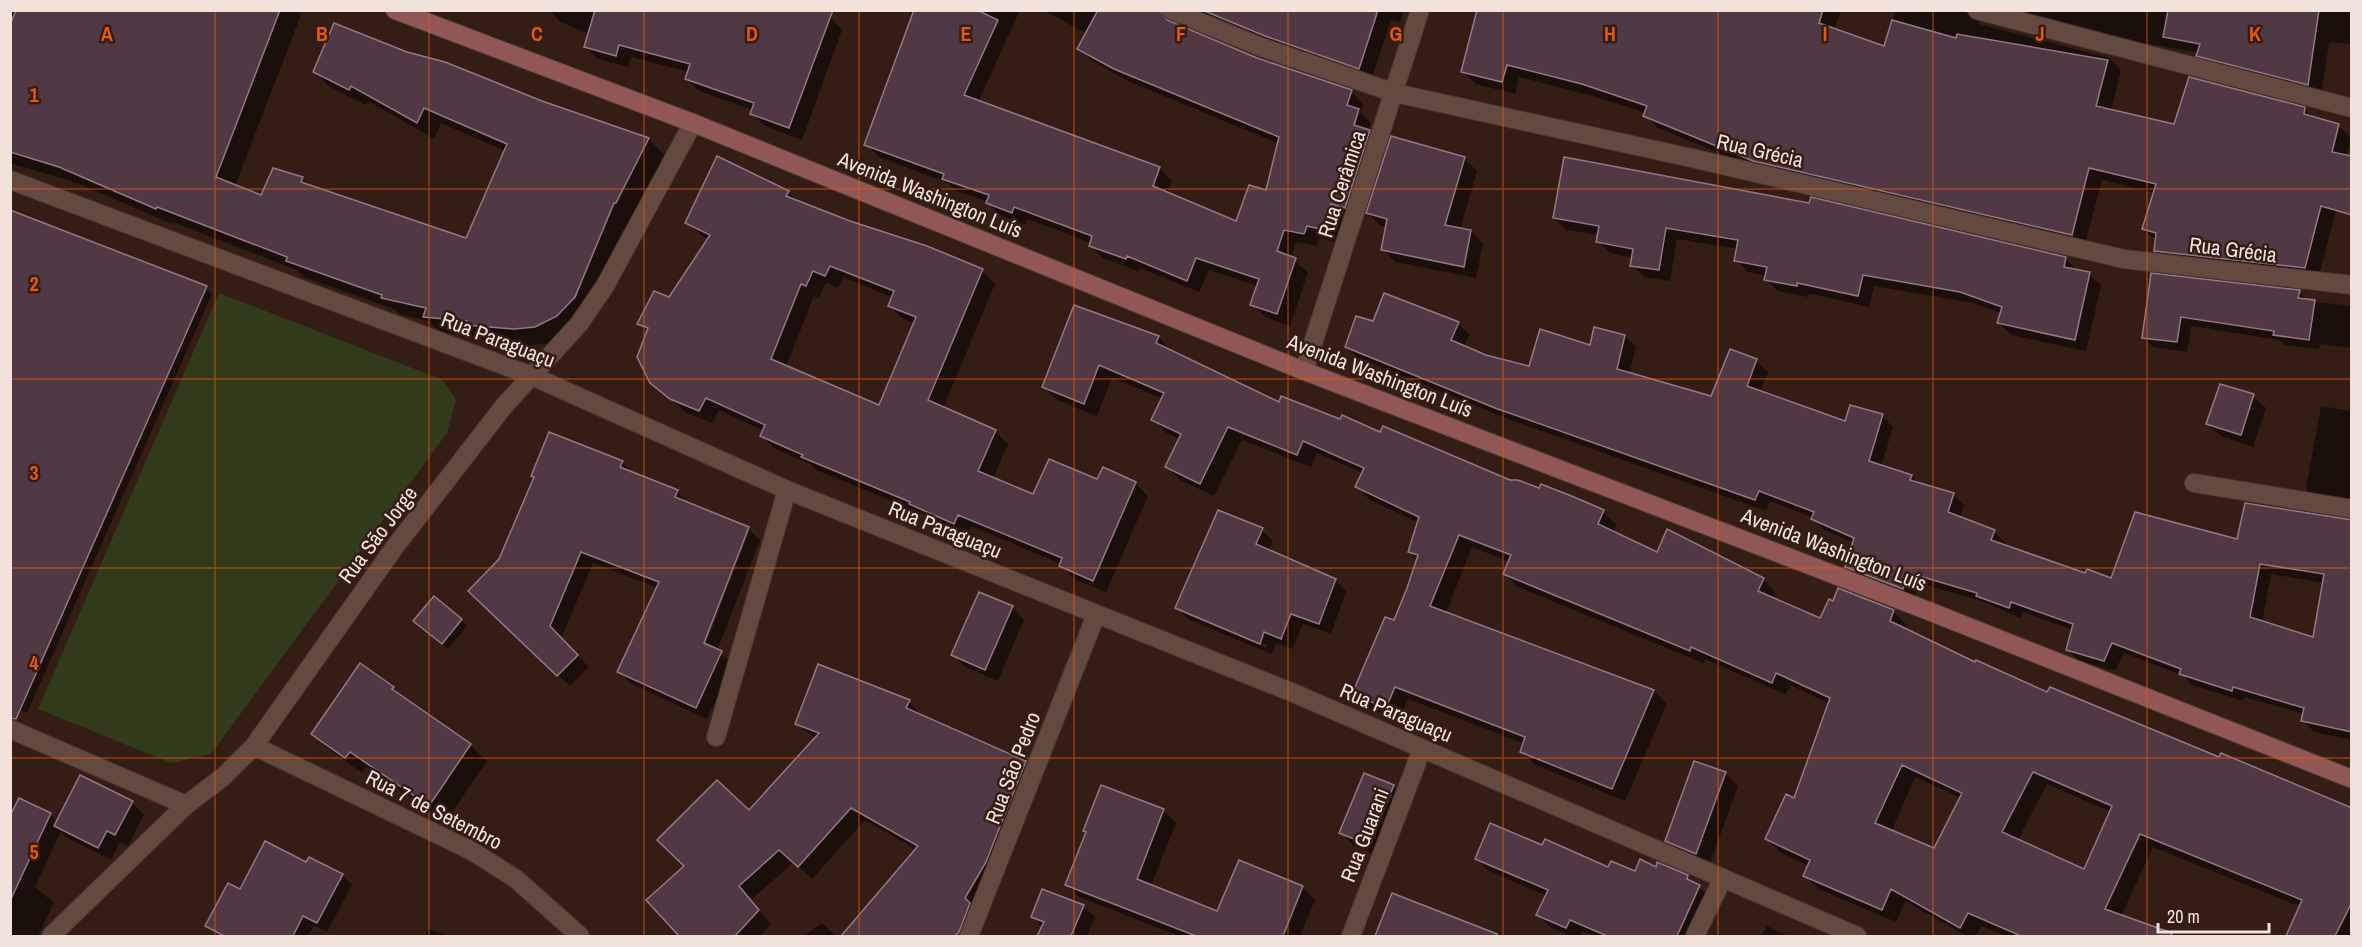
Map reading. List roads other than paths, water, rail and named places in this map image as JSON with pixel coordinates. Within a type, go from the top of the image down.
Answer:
[{"type":"main road","name":"Avenida Washington Luís","points":[[394,10],[693,123],[1304,371],[1926,610],[2352,779]]},
{"type":"street","name":"Rua Grécia","points":[[1171,10],[1251,44],[1395,93],[1707,162],[2124,259],[2352,285]]},
{"type":"street","name":"Rua Cerâmica","points":[[1304,371],[1420,10]]},
{"type":"street","points":[[1977,10],[2352,108]]},
{"type":"street","name":"Rua São Jorge","points":[[51,936],[186,805],[223,777],[254,746],[394,548],[504,406],[579,324],[605,286],[693,123]]},
{"type":"street","name":"Rua Paraguaçu","points":[[10,180],[532,376],[787,490],[1291,692],[1857,936]]},
{"type":"street","points":[[2194,483],[2352,509]]},
{"type":"street","points":[[716,737],[787,490]]},
{"type":"street","name":"Rua São Pedro","points":[[969,936],[1096,615]]},
{"type":"street","points":[[10,729],[186,805]]},
{"type":"street","name":"Rua 7 de Setembro","points":[[254,746],[472,851],[516,879],[580,936]]},
{"type":"street","name":"Rua Guarani","points":[[1351,936],[1422,748]]},
{"type":"street","points":[[1695,936],[1724,878]]}]
